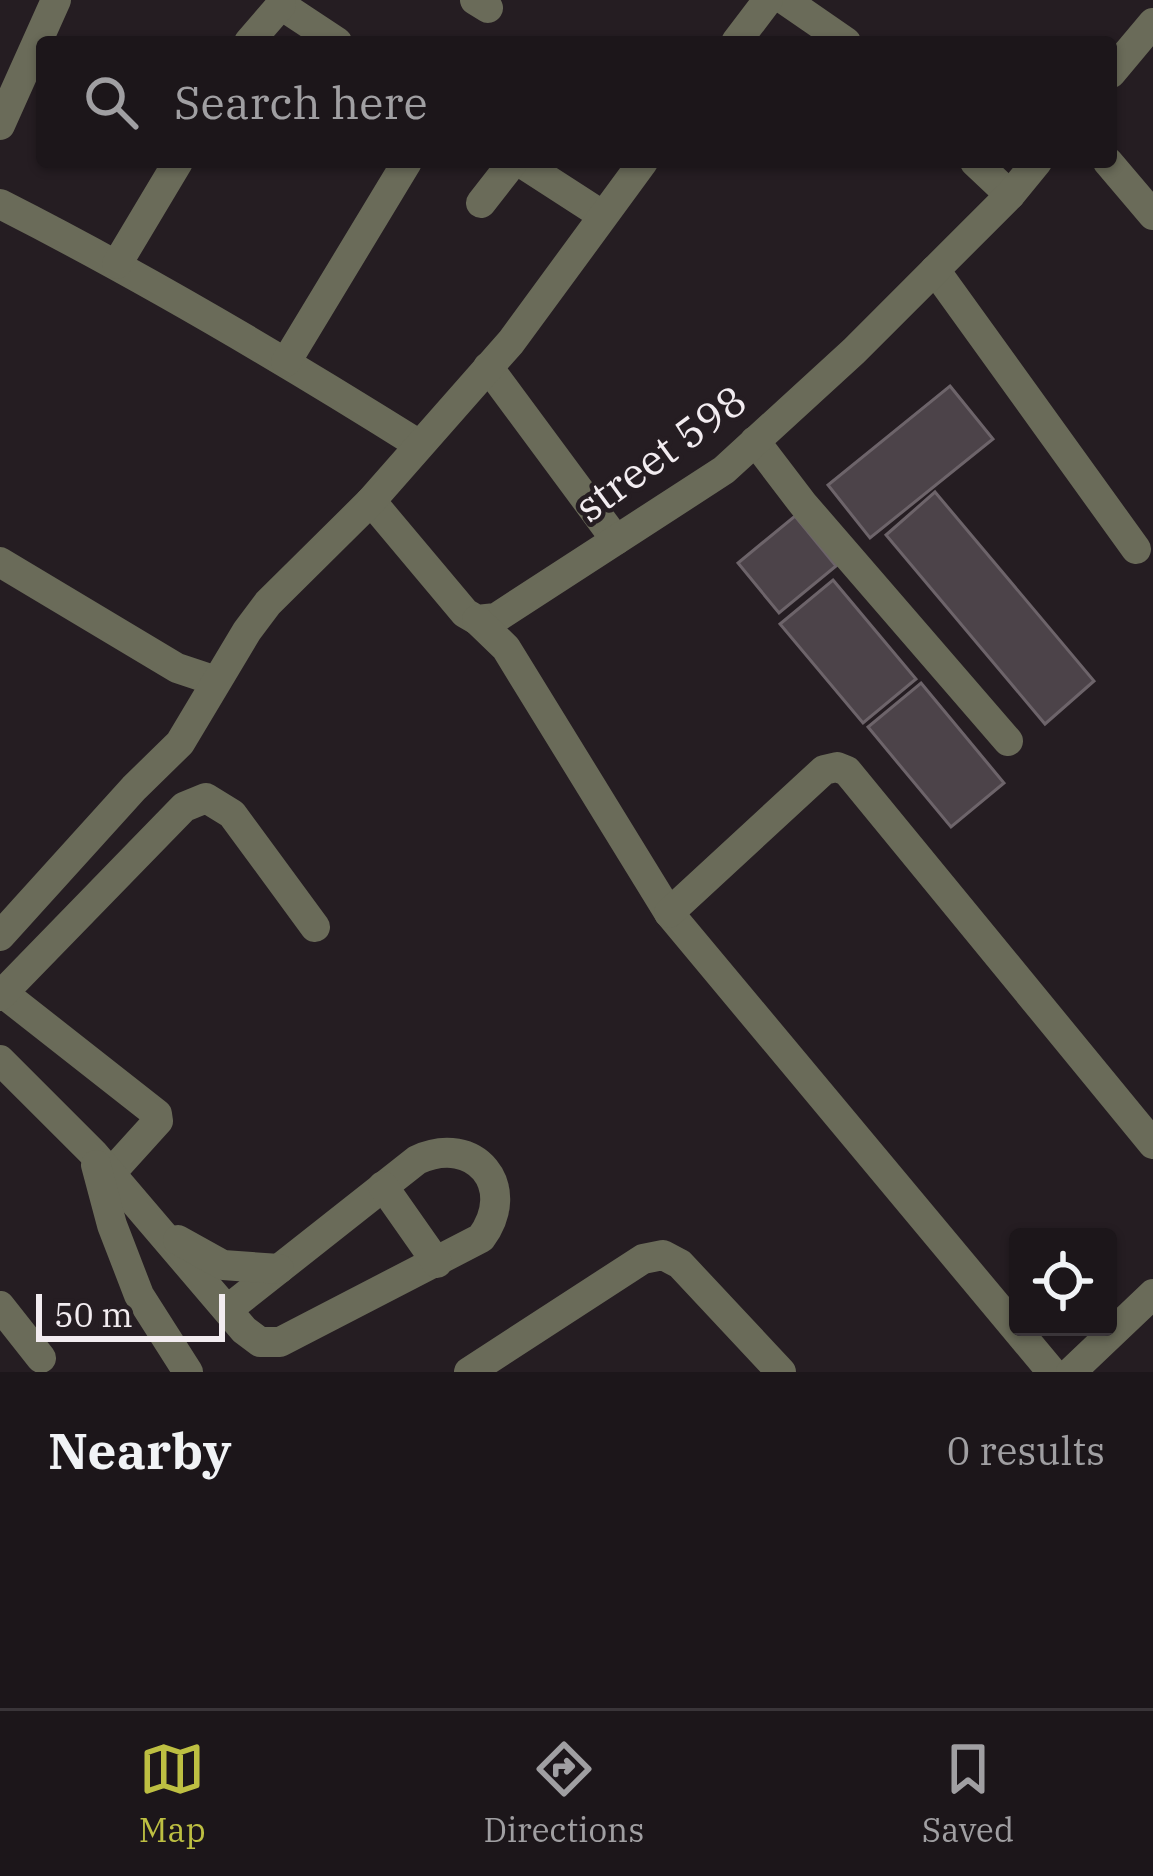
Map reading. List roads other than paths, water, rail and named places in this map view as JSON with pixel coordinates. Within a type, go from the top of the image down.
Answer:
[{"type":"street","points":[[40,36],[56,0]]},
{"type":"street","points":[[741,36],[768,0]]},
{"type":"street","points":[[785,0],[837,36]]},
{"type":"street","points":[[255,36],[283,3],[329,36]]},
{"type":"street","points":[[1117,66],[1153,23]]},
{"type":"street","points":[[0,125],[36,45]]},
{"type":"street","points":[[117,264],[174,168]]},
{"type":"street","points":[[286,362],[403,168]]},
{"type":"street","points":[[481,203],[511,168]]},
{"type":"street","points":[[526,168],[602,215]]},
{"type":"street","points":[[0,936],[180,743],[268,603],[371,501],[488,367],[572,262],[638,168]]},
{"type":"street","points":[[981,168],[1010,195]]},
{"type":"street","name":"street 598","points":[[477,620],[496,619],[724,470],[935,270],[1032,168]]},
{"type":"street","points":[[1113,168],[1153,215]]},
{"type":"street","points":[[0,204],[117,264],[418,444]]},
{"type":"street","points":[[935,270],[1136,549]]},
{"type":"street","points":[[488,367],[616,540]]},
{"type":"street","points":[[754,441],[1008,741]]},
{"type":"street","points":[[371,501],[465,613],[506,648],[669,913],[1052,1372]]},
{"type":"street","points":[[0,562],[153,654],[216,681]]},
{"type":"street","points":[[669,913],[824,770],[838,766],[847,771],[1153,1144]]},
{"type":"street","points":[[102,1164],[158,1120],[157,1114],[2,994],[184,807],[206,798],[232,814],[315,927]]},
{"type":"street","points":[[0,1060],[102,1164],[227,1310],[252,1337],[270,1344],[481,1238],[496,1207],[488,1174],[464,1154],[448,1150],[417,1160],[227,1310]]},
{"type":"street","points":[[102,1164],[112,1225],[139,1295],[188,1372]]},
{"type":"street","points":[[383,1186],[436,1263]]},
{"type":"street","points":[[157,1227],[224,1265],[279,1269]]},
{"type":"street","points":[[469,1372],[643,1259],[663,1255],[680,1264],[781,1372]]},
{"type":"street","points":[[1071,1372],[1153,1294]]},
{"type":"street","points":[[0,1306],[41,1358]]}]
